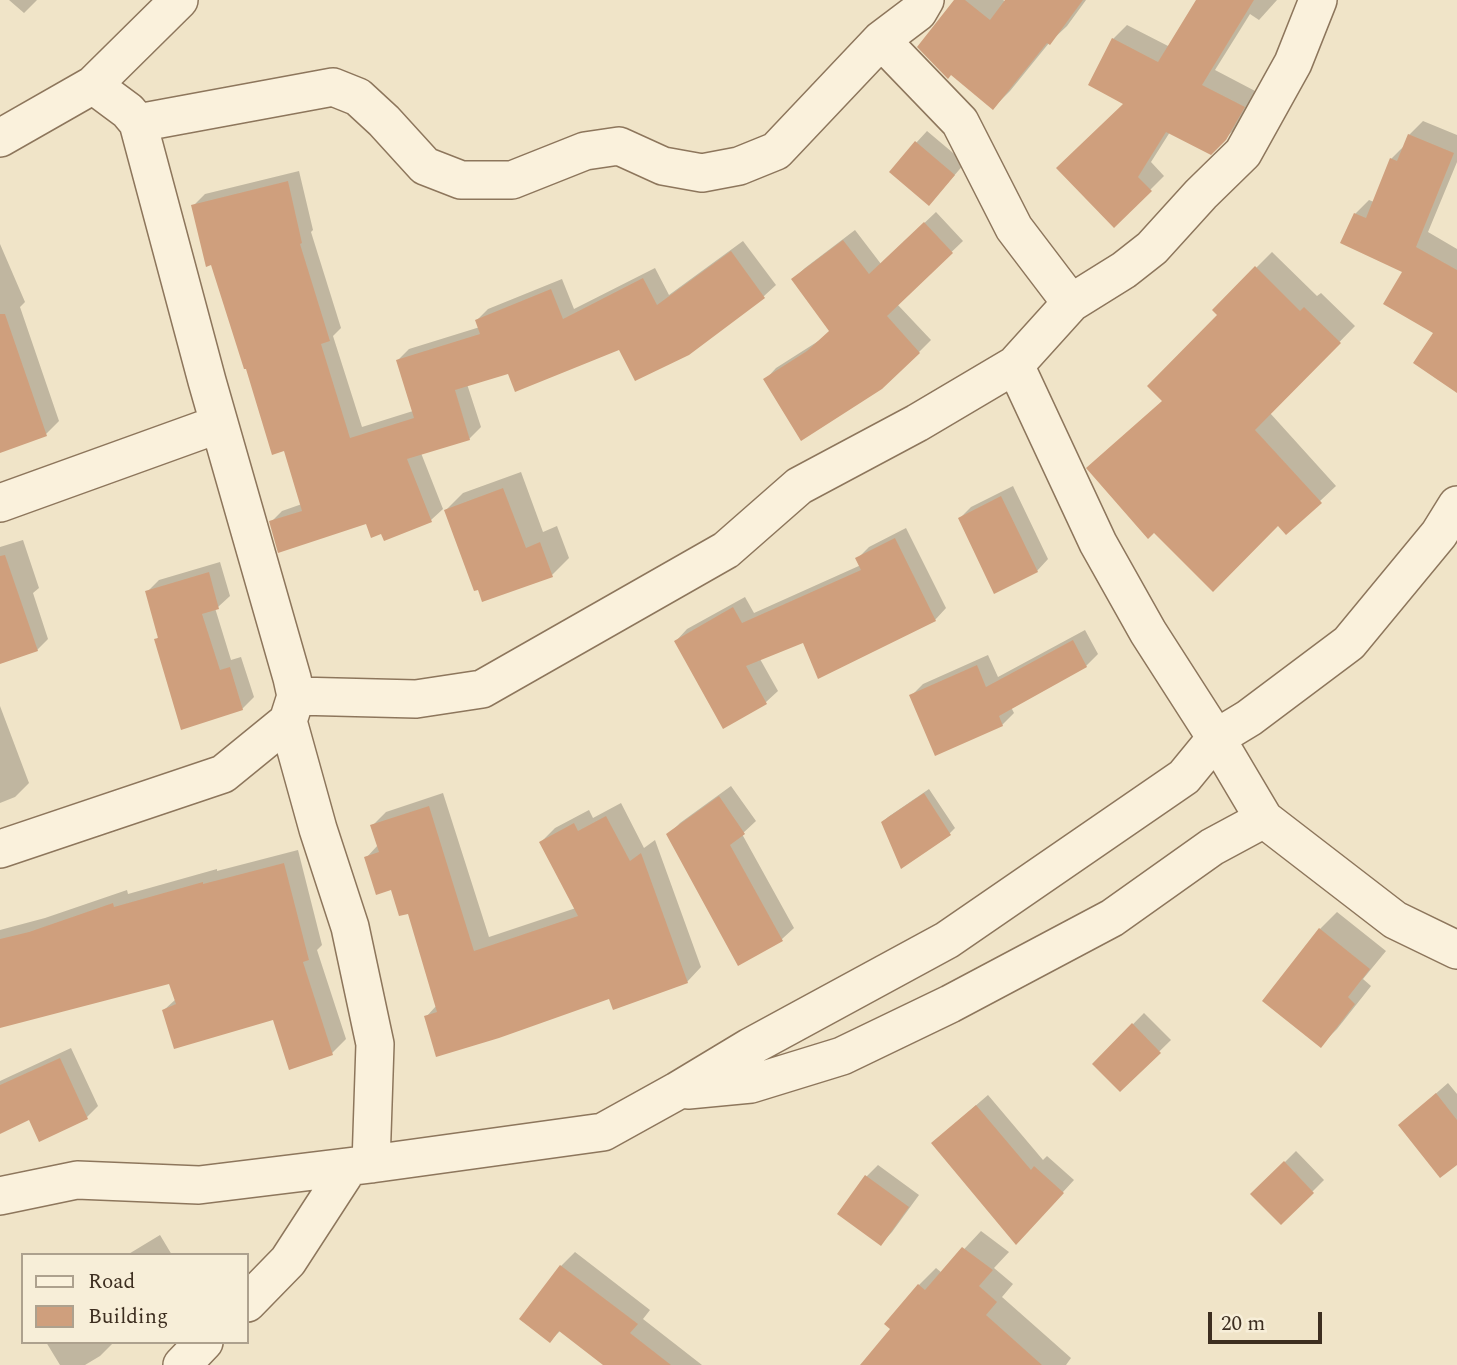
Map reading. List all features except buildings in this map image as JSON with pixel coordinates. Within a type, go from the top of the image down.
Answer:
[{"type":"street","points":[[0,138],[93,85],[179,0]]},
{"type":"street","points":[[138,123],[333,87],[358,97],[425,166],[461,180],[512,180],[585,150],[619,146],[663,166],[702,173],[738,166],[776,151],[881,40],[918,12],[925,0]]},
{"type":"street","points":[[0,849],[223,774],[292,709],[416,699],[482,689],[726,551],[799,486],[917,423],[1015,365],[1071,303],[1124,270],[1152,248],[1243,153],[1293,63],[1318,0]]},
{"type":"street","points":[[881,40],[960,122],[1014,228],[1071,303]]},
{"type":"street","points":[[93,85],[128,111],[138,123],[292,709],[318,829],[350,927],[375,1044],[360,1166],[288,1261],[248,1302]]},
{"type":"street","points":[[1015,365],[1098,543],[1147,632],[1216,738],[1264,820],[1395,920],[1457,950]]},
{"type":"street","points":[[0,503],[219,424]]},
{"type":"street","points":[[0,1196],[77,1180],[199,1185],[360,1166],[603,1132],[750,1047],[947,940],[1184,777],[1216,738],[1249,718],[1349,643],[1439,534],[1457,505]]},
{"type":"street","points":[[677,1091],[751,1084],[842,1056],[950,1004],[1112,918],[1212,848],[1264,820]]},
{"type":"street","points":[[182,1365],[202,1344]]}]
